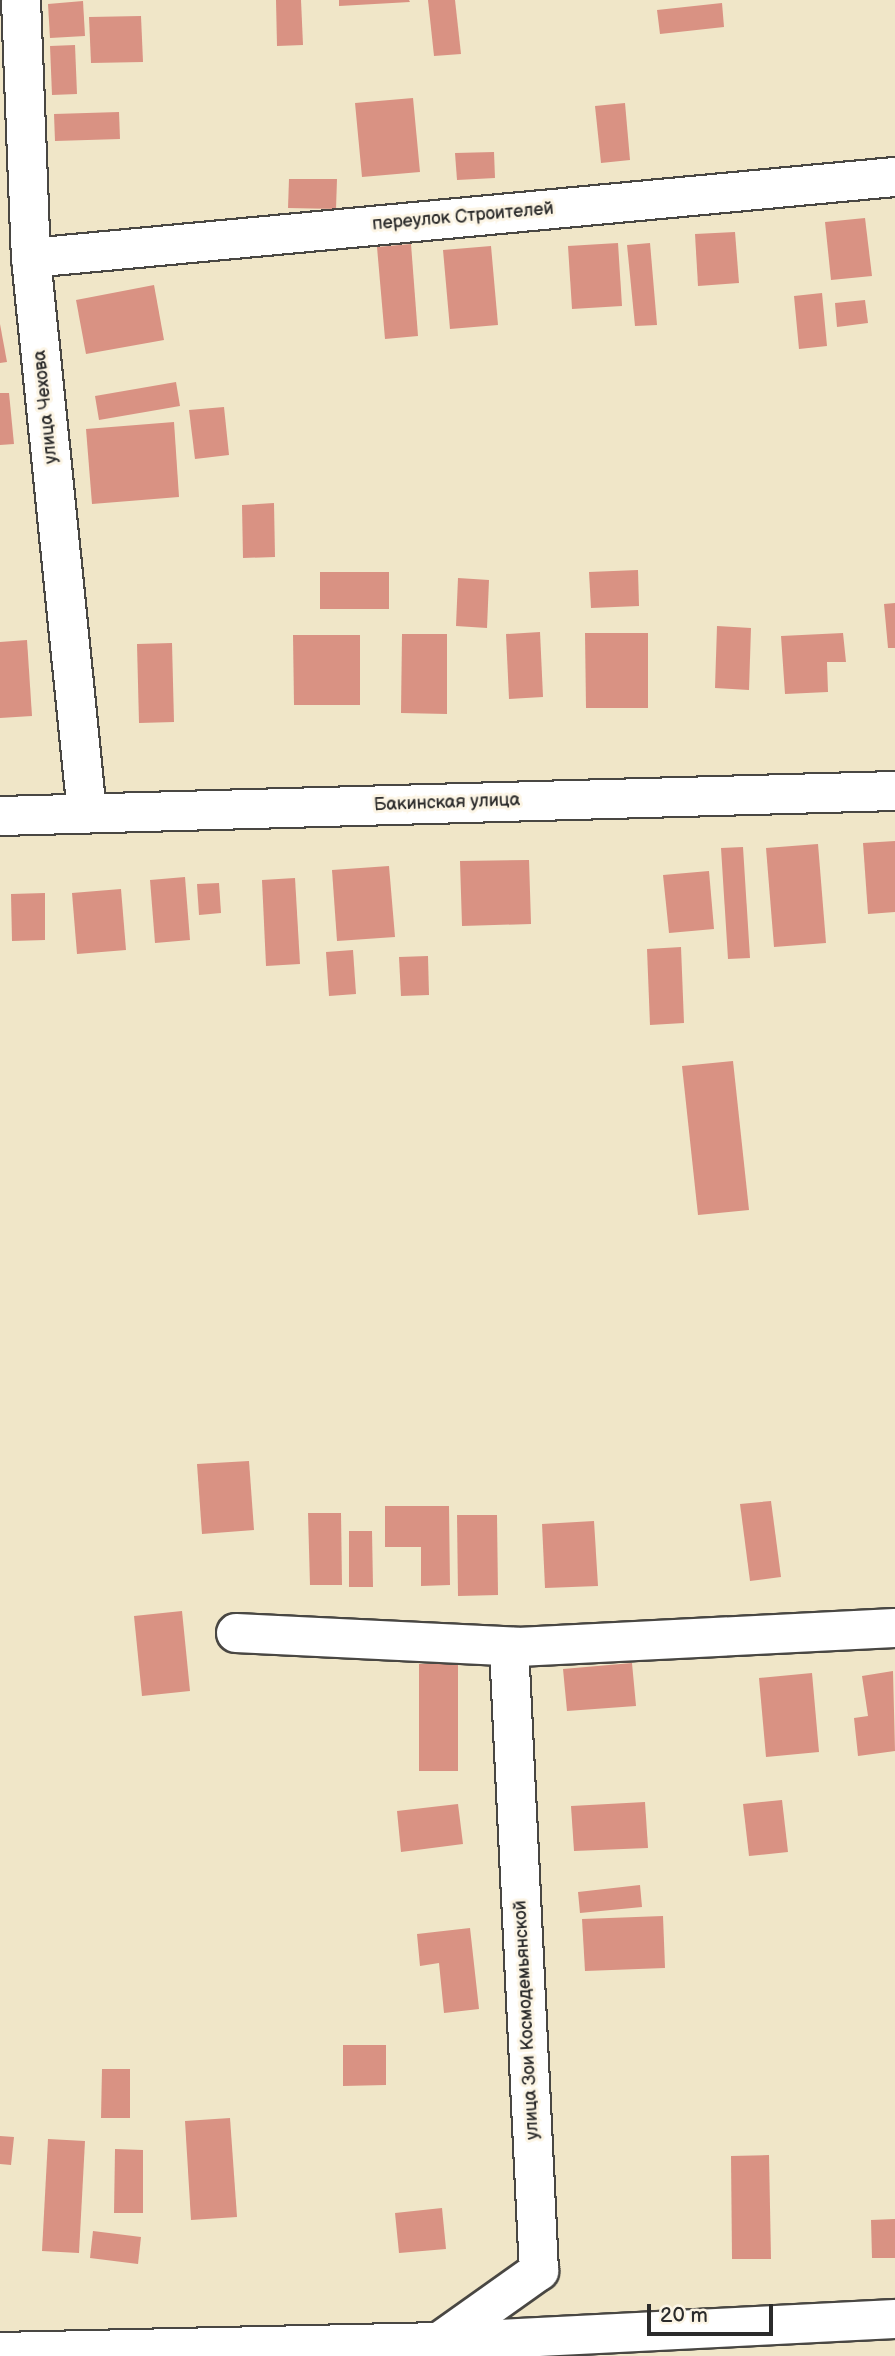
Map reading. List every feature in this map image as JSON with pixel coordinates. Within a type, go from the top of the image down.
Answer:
[{"type":"street","name":"улица Чехова","points":[[21,0],[31,258],[87,813]]},
{"type":"street","name":"переулок Строителей","points":[[31,258],[895,177]]},
{"type":"street","name":"Бакинская улица","points":[[0,816],[895,791]]},
{"type":"street","points":[[236,1633],[509,1647],[895,1628]]},
{"type":"street","name":"улица Зои Космодемьянской","points":[[439,2342],[539,2272],[509,1647]]},
{"type":"street","points":[[0,2352],[439,2342],[895,2319]]},
{"type":"building","points":[[276,0],[301,0],[303,45],[277,46]]},
{"type":"building","points":[[339,0],[409,0],[410,2],[339,6]]},
{"type":"building","points":[[428,0],[455,0],[461,54],[434,56]]},
{"type":"building","points":[[83,1],[85,36],[50,38],[48,4]]},
{"type":"building","points":[[722,3],[724,27],[660,34],[657,10]]},
{"type":"building","points":[[141,16],[143,62],[91,63],[89,17]]},
{"type":"building","points":[[75,45],[77,94],[52,95],[50,46]]},
{"type":"building","points":[[413,98],[420,172],[362,177],[355,103]]},
{"type":"building","points":[[625,103],[630,160],[601,163],[595,106]]},
{"type":"building","points":[[119,112],[120,139],[55,141],[54,114]]},
{"type":"building","points":[[494,152],[495,178],[457,180],[455,153]]},
{"type":"building","points":[[289,179],[337,179],[336,209],[288,208]]},
{"type":"building","points":[[865,218],[872,276],[831,280],[825,222]]},
{"type":"building","points":[[735,232],[739,283],[698,286],[695,234]]},
{"type":"building","points":[[618,243],[622,306],[572,309],[568,246]]},
{"type":"building","points":[[650,243],[657,325],[635,326],[627,245]]},
{"type":"building","points":[[411,244],[418,336],[385,339],[377,247]]},
{"type":"building","points":[[491,246],[498,325],[450,329],[443,250]]},
{"type":"building","points":[[154,285],[164,340],[86,354],[76,300]]},
{"type":"building","points":[[822,293],[827,346],[799,349],[794,296]]},
{"type":"building","points":[[865,300],[868,323],[837,327],[835,303]]},
{"type":"building","points":[[0,324],[7,362],[0,363]]},
{"type":"building","points":[[176,382],[180,406],[99,420],[95,396]]},
{"type":"building","points":[[0,393],[9,393],[14,444],[0,445]]},
{"type":"building","points":[[224,407],[229,455],[195,459],[189,410]]},
{"type":"building","points":[[174,422],[179,497],[92,504],[86,429]]},
{"type":"building","points":[[274,503],[275,557],[243,558],[242,505]]},
{"type":"building","points":[[638,570],[639,606],[591,608],[589,572]]},
{"type":"building","points":[[320,572],[389,572],[389,609],[320,609]]},
{"type":"building","points":[[458,578],[489,580],[487,628],[456,626]]},
{"type":"building","points":[[895,603],[895,648],[888,648],[884,604]]},
{"type":"building","points":[[717,626],[751,628],[749,690],[715,688]]},
{"type":"building","points":[[540,632],[543,697],[509,699],[506,634]]},
{"type":"building","points":[[585,633],[648,633],[648,708],[586,708]]},
{"type":"building","points":[[843,633],[846,662],[827,662],[828,692],[785,694],[781,636]]},
{"type":"building","points":[[402,634],[447,634],[447,714],[401,713]]},
{"type":"building","points":[[293,635],[360,635],[360,705],[294,705]]},
{"type":"building","points":[[27,640],[32,716],[0,718],[0,642]]},
{"type":"building","points":[[172,643],[174,722],[139,723],[137,644]]},
{"type":"building","points":[[895,841],[895,912],[868,914],[863,843]]},
{"type":"building","points":[[818,844],[826,943],[774,947],[766,848]]},
{"type":"building","points":[[743,847],[750,958],[728,959],[721,848]]},
{"type":"building","points":[[529,860],[531,924],[462,926],[460,861]]},
{"type":"building","points":[[389,866],[395,937],[337,941],[332,870]]},
{"type":"building","points":[[709,871],[714,929],[669,933],[663,875]]},
{"type":"building","points":[[185,877],[190,940],[155,943],[150,880]]},
{"type":"building","points":[[295,878],[300,964],[266,966],[262,880]]},
{"type":"building","points":[[219,883],[221,913],[199,915],[197,884]]},
{"type":"building","points":[[121,889],[126,950],[77,954],[72,893]]},
{"type":"building","points":[[45,893],[45,940],[12,941],[11,894]]},
{"type":"building","points":[[681,947],[684,1023],[650,1025],[647,949]]},
{"type":"building","points":[[353,950],[356,994],[329,996],[326,952]]},
{"type":"building","points":[[428,956],[429,995],[401,996],[399,957]]},
{"type":"building","points":[[733,1061],[749,1210],[698,1215],[682,1066]]},
{"type":"building","points":[[249,1461],[254,1530],[202,1534],[197,1464]]},
{"type":"building","points":[[771,1501],[781,1577],[750,1581],[740,1504]]},
{"type":"building","points":[[385,1506],[449,1506],[450,1585],[421,1586],[421,1547],[385,1547]]},
{"type":"building","points":[[308,1513],[341,1513],[342,1585],[310,1585]]},
{"type":"building","points":[[457,1515],[497,1515],[498,1595],[458,1596]]},
{"type":"building","points":[[594,1521],[598,1586],[545,1588],[542,1524]]},
{"type":"building","points":[[349,1531],[372,1531],[373,1587],[349,1587]]},
{"type":"building","points":[[182,1611],[190,1691],[142,1696],[134,1616]]},
{"type":"building","points":[[632,1663],[636,1706],[567,1711],[563,1669]]},
{"type":"building","points":[[419,1664],[458,1664],[458,1771],[419,1771]]},
{"type":"building","points":[[893,1671],[895,1751],[858,1756],[854,1718],[868,1716],[862,1676]]},
{"type":"building","points":[[812,1673],[819,1752],[766,1757],[759,1678]]},
{"type":"building","points":[[782,1800],[788,1852],[749,1856],[743,1804]]},
{"type":"building","points":[[645,1802],[648,1848],[574,1851],[571,1806]]},
{"type":"building","points":[[458,1804],[463,1844],[401,1852],[397,1811]]},
{"type":"building","points":[[640,1885],[642,1907],[580,1913],[578,1892]]},
{"type":"building","points":[[663,1916],[665,1968],[585,1971],[582,1919]]},
{"type":"building","points":[[470,1928],[479,2009],[444,2013],[439,1963],[420,1966],[417,1934]]},
{"type":"building","points":[[343,2045],[386,2045],[386,2085],[343,2086]]},
{"type":"building","points":[[102,2069],[130,2069],[130,2118],[101,2118]]},
{"type":"building","points":[[230,2118],[237,2217],[191,2220],[185,2121]]},
{"type":"building","points":[[0,2136],[14,2137],[11,2165],[0,2164]]},
{"type":"building","points":[[48,2139],[85,2141],[79,2253],[42,2251]]},
{"type":"building","points":[[115,2149],[143,2150],[143,2213],[114,2213]]},
{"type":"building","points":[[769,2155],[771,2259],[732,2259],[731,2156]]},
{"type":"building","points":[[442,2208],[446,2249],[399,2253],[395,2213]]},
{"type":"building","points":[[895,2219],[895,2258],[872,2258],[871,2220]]},
{"type":"building","points":[[93,2231],[141,2237],[138,2264],[90,2258]]}]
